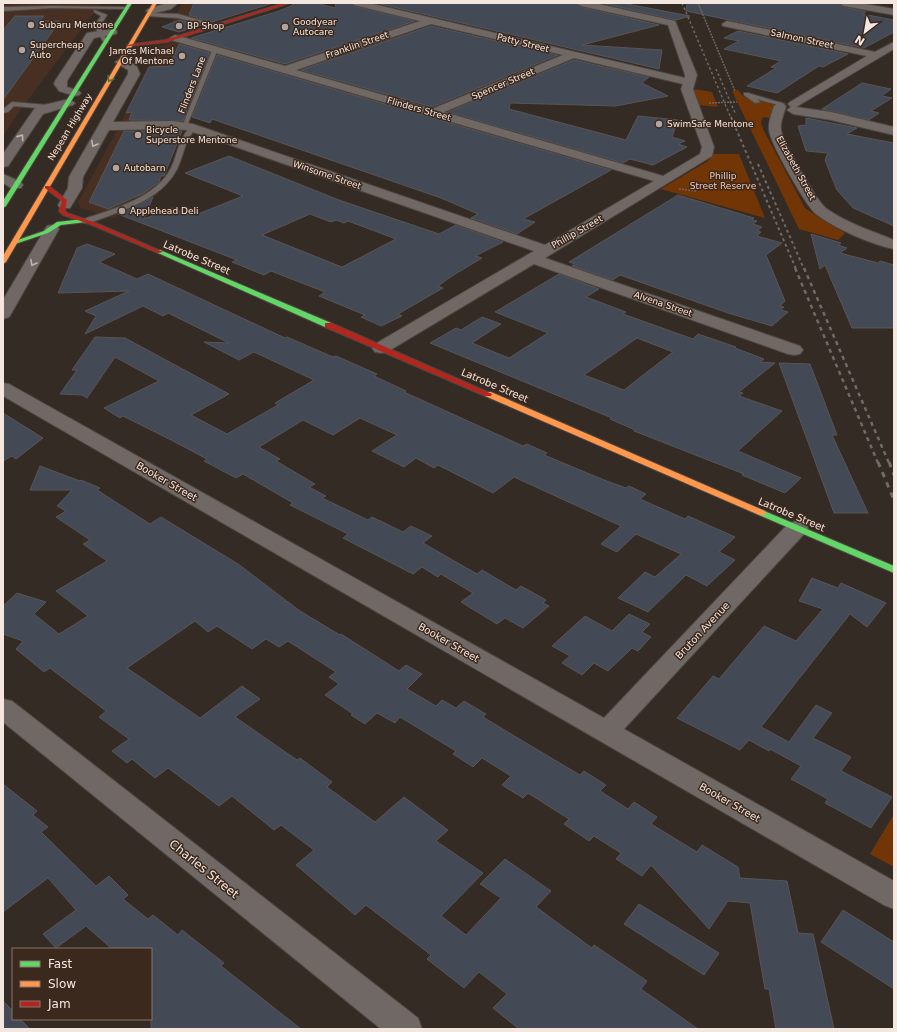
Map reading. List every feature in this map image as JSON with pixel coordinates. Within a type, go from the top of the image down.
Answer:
[{"type":"main road","points":[[106,39],[131,42],[176,37],[288,3]]},
{"type":"main road","points":[[127,7],[151,9]]},
{"type":"main road","name":"Nepean Highway","points":[[3,206],[72,98],[106,39],[127,7]]},
{"type":"main road","name":"Nepean Highway","points":[[3,262],[47,187],[80,117],[120,62],[131,42],[146,25],[151,9]]},
{"type":"main road","points":[[158,32],[192,32]]},
{"type":"main road","points":[[59,118],[80,117]]},
{"type":"main road","name":"Latrobe Street","points":[[47,187],[63,200],[63,208],[87,221],[894,570]]},
{"type":"main road","name":"Latrobe Street","points":[[15,242],[68,221],[87,221]]},
{"type":"street","points":[[151,9],[168,7],[173,3]]},
{"type":"street","name":"Patty Street","points":[[357,3],[689,82]]},
{"type":"street","name":"Phillip Street","points":[[381,348],[545,250],[669,185],[700,159],[706,156],[708,147],[687,89],[691,75],[672,23],[581,3]]},
{"type":"street","points":[[844,3],[894,12]]},
{"type":"street","name":"Franklin Street","points":[[286,70],[429,21]]},
{"type":"street","name":"Salmon Street","points":[[728,24],[877,55]]},
{"type":"street","points":[[3,163],[39,111],[72,98],[60,84],[91,35],[106,39]]},
{"type":"street","name":"Flinders Street","points":[[176,37],[669,185]]},
{"type":"street","points":[[788,108],[894,45]]},
{"type":"street","name":"Spencer Street","points":[[433,113],[572,55]]},
{"type":"street","points":[[3,314],[75,188],[76,176],[106,126],[135,71],[130,65],[120,62]]},
{"type":"street","points":[[788,108],[831,116],[894,131]]},
{"type":"street","name":"Elizabeth Street","points":[[788,108],[775,126],[776,132],[807,192],[820,210],[854,229],[894,245]]},
{"type":"street","name":"Winsome Street","points":[[106,126],[189,127],[545,250]]},
{"type":"street","points":[[3,178],[16,185]]},
{"type":"street","name":"Alvena Street","points":[[531,258],[794,350]]},
{"type":"street","name":"Booker Street","points":[[3,388],[894,896]]},
{"type":"street","name":"Bruton Avenue","points":[[607,732],[797,528]]},
{"type":"street","name":"Charles Street","points":[[3,708],[406,1029]]},
{"type":"lane","points":[[76,7],[117,3]]},
{"type":"lane","points":[[3,10],[76,7],[127,7]]},
{"type":"lane","points":[[3,10],[96,11],[127,7]]},
{"type":"lane","points":[[151,9],[215,25]]},
{"type":"lane","points":[[96,11],[104,15],[97,26],[106,39]]},
{"type":"lane","name":"Flinders Lane","points":[[87,221],[145,198],[172,173],[215,49]]},
{"type":"lane","points":[[757,102],[746,94],[788,108]]},
{"type":"lane","points":[[3,111],[6,111],[12,104],[48,107]]},
{"type":"path","points":[[698,3],[736,94]]},
{"type":"path","points":[[691,101],[739,103]]},
{"type":"path","points":[[669,185],[696,191]]},
{"type":"shaded area","points":[[3,3],[101,3],[21,109],[3,136]]},
{"type":"shaded area","points":[[182,3],[270,3],[184,28],[170,26]]},
{"type":"shaded area","points":[[175,41],[213,52],[164,176],[161,176],[158,183],[154,183],[151,190],[148,190],[143,198],[130,204],[138,207],[113,218],[81,208],[78,202],[122,121],[157,47]]},
{"type":"green space","points":[[693,89],[712,92],[718,107],[698,105]]},
{"type":"green space","points":[[738,90],[743,96],[755,102],[758,99],[776,103],[776,108],[769,118],[763,117],[761,123],[764,131],[805,208],[845,233],[838,240],[799,229],[732,91]]},
{"type":"green space","name":"Phillip Street Reserve","points":[[712,154],[739,154],[765,218],[661,189],[708,161]]},
{"type":"green space","points":[[894,814],[894,867],[870,854]]},
{"type":"building","points":[[194,3],[273,3],[212,22],[189,15]]},
{"type":"building","points":[[294,3],[316,3],[335,8],[336,3],[350,3],[354,6],[415,21],[285,64],[191,38],[279,11],[291,6]]},
{"type":"building","points":[[376,3],[575,3],[581,7],[659,25],[582,45],[662,50],[659,69]]},
{"type":"building","points":[[601,3],[622,3],[690,16],[676,20]]},
{"type":"building","points":[[687,3],[838,3],[844,7],[867,12],[862,14],[894,20],[894,32],[864,48],[686,11]]},
{"type":"building","points":[[15,16],[44,16],[40,21],[60,21],[3,100],[3,30]]},
{"type":"building","points":[[179,20],[201,25],[179,32],[162,27]]},
{"type":"building","points":[[431,26],[558,55],[432,107],[301,70]]},
{"type":"building","points":[[738,31],[848,54],[823,67],[819,66],[777,93],[747,86],[776,68],[771,67],[781,61],[724,49],[739,41],[724,38]]},
{"type":"building","points":[[179,44],[210,53],[183,121],[129,120],[132,112],[126,113],[149,67],[169,66]]},
{"type":"building","points":[[217,55],[611,170],[523,219],[535,222],[517,234],[471,218],[478,214],[441,198],[212,119],[210,123],[192,117]]},
{"type":"building","points":[[574,60],[649,77],[642,83],[668,96],[616,106],[510,103],[509,109],[626,140],[638,116],[678,120],[672,137],[685,141],[678,144],[687,147],[653,165],[630,159],[623,163],[448,112]]},
{"type":"building","points":[[862,83],[891,89],[882,96],[892,98],[871,111],[879,113],[869,120],[822,109]]},
{"type":"building","points":[[806,118],[857,128],[847,134],[894,143],[894,226],[853,208],[837,190],[825,160],[828,153],[806,151],[798,126],[806,125]]},
{"type":"building","points":[[124,131],[182,131],[164,176],[161,176],[159,182],[144,193],[108,209],[89,202]]},
{"type":"building","points":[[229,156],[339,200],[439,234],[456,225],[503,242],[475,256],[482,258],[438,286],[443,288],[398,314],[402,316],[381,326],[361,317],[365,315],[319,296],[325,292],[271,271],[264,275],[232,262],[237,260],[118,214],[153,197],[144,219],[172,208],[193,216],[243,196],[185,173]],"holes":[[[310,214],[331,222],[336,220],[344,223],[348,221],[396,239],[342,267],[262,235]]]},
{"type":"building","points":[[678,195],[754,218],[752,220],[757,221],[753,224],[762,227],[757,231],[761,232],[757,236],[782,243],[766,255],[785,301],[780,306],[784,307],[781,310],[788,312],[772,326],[728,313],[620,275],[613,280],[572,266],[575,264],[569,262]]},
{"type":"building","points":[[811,234],[841,243],[838,245],[847,248],[840,253],[878,263],[880,261],[894,265],[894,328],[852,328],[825,265],[820,269]]},
{"type":"building","points":[[87,244],[115,254],[99,262],[137,279],[148,274],[285,338],[287,337],[333,357],[336,356],[377,374],[374,376],[406,391],[404,392],[523,446],[527,444],[547,453],[544,455],[604,480],[626,488],[629,486],[646,494],[640,499],[685,519],[688,516],[735,537],[719,552],[735,560],[707,586],[686,575],[648,612],[618,598],[645,572],[655,577],[681,554],[636,534],[617,552],[601,544],[621,526],[514,477],[493,493],[438,465],[434,468],[416,458],[404,467],[372,451],[397,435],[360,418],[333,435],[303,420],[259,447],[280,459],[276,461],[315,484],[309,487],[326,496],[322,498],[368,520],[372,517],[403,532],[411,526],[432,536],[423,543],[477,574],[482,570],[516,590],[521,586],[546,600],[543,603],[549,606],[523,628],[505,618],[497,624],[461,602],[473,593],[441,574],[438,577],[422,567],[413,574],[343,538],[348,534],[290,505],[293,503],[243,474],[236,478],[204,461],[207,459],[123,416],[120,418],[104,408],[159,381],[115,357],[87,398],[82,395],[60,394],[77,370],[72,370],[95,337],[125,338],[229,394],[191,415],[227,434],[278,405],[275,403],[314,380],[254,352],[239,360],[204,342],[229,343],[168,313],[163,316],[143,306],[85,334],[96,316],[85,311],[129,291],[58,293],[77,248]]},
{"type":"building","points":[[559,274],[599,289],[586,297],[626,312],[623,314],[693,339],[698,334],[736,347],[735,348],[764,359],[760,362],[775,363],[739,392],[743,393],[739,396],[782,411],[738,451],[801,478],[785,493],[742,475],[744,474],[634,431],[635,430],[610,419],[612,418],[430,343],[456,328],[461,330],[482,317],[501,324],[472,343],[509,358],[548,333],[495,312]],"holes":[[[637,338],[673,352],[624,390],[584,375]]]},
{"type":"building","points":[[779,363],[810,364],[837,435],[832,435],[868,513],[834,513]]},
{"type":"building","points":[[3,413],[43,438],[16,459],[12,456],[3,461]]},
{"type":"building","points":[[40,466],[100,488],[97,490],[150,524],[161,517],[238,564],[300,611],[340,635],[341,634],[399,671],[406,665],[422,674],[407,689],[436,706],[442,700],[456,708],[464,701],[486,714],[483,717],[580,775],[584,771],[606,785],[600,791],[628,809],[634,802],[657,817],[651,824],[697,852],[702,845],[738,867],[740,878],[787,881],[798,933],[813,934],[834,1029],[776,1029],[769,989],[765,989],[750,903],[728,901],[709,929],[651,865],[642,876],[616,859],[621,853],[594,836],[589,841],[564,824],[569,819],[528,793],[523,798],[502,785],[511,776],[482,758],[473,767],[453,754],[456,751],[400,717],[395,723],[377,713],[365,724],[351,715],[353,714],[325,695],[339,684],[329,677],[336,672],[288,641],[279,647],[266,639],[252,649],[217,626],[208,632],[195,621],[127,668],[200,718],[242,686],[260,699],[235,717],[297,760],[300,758],[332,782],[327,787],[375,822],[404,797],[448,830],[436,841],[483,873],[441,916],[466,935],[501,898],[480,884],[505,859],[551,891],[536,907],[592,948],[594,945],[647,981],[641,989],[698,1029],[519,1029],[493,1008],[507,994],[479,972],[464,988],[427,959],[431,955],[366,905],[355,915],[296,865],[314,850],[281,825],[274,830],[232,796],[219,806],[168,768],[155,778],[132,759],[127,763],[112,751],[129,739],[99,717],[106,711],[50,668],[44,672],[16,649],[23,641],[3,634],[3,606],[17,593],[46,602],[34,614],[59,634],[88,616],[56,591],[107,561],[83,544],[90,540],[56,517],[66,511],[57,506],[72,490],[30,490]]},
{"type":"building","points":[[812,578],[838,588],[841,583],[886,603],[867,627],[850,614],[761,727],[789,742],[816,705],[832,713],[813,738],[851,757],[841,771],[892,797],[871,828],[825,803],[828,799],[791,779],[801,766],[770,749],[769,751],[749,740],[740,750],[677,718],[713,676],[719,679],[764,626],[796,641],[823,609],[799,601]]},
{"type":"building","points":[[629,614],[650,624],[642,632],[651,637],[638,651],[632,648],[608,671],[594,663],[582,675],[562,663],[570,656],[552,646],[585,616],[612,631]]},
{"type":"building","points":[[3,784],[37,811],[33,815],[48,827],[41,832],[96,886],[109,876],[128,895],[123,899],[148,919],[153,915],[178,935],[182,930],[224,963],[221,966],[301,1029],[151,1029],[152,948],[111,948],[86,926],[56,948],[43,934],[76,910],[48,878],[3,912]]},
{"type":"building","points":[[639,904],[719,953],[704,975],[624,924]]},
{"type":"building","points":[[843,910],[894,942],[894,989],[821,942]]},
{"type":"building","points":[[3,1001],[12,1010],[12,1020],[21,1020],[30,1029],[3,1029]]},
{"type":"railway","points":[[682,3],[731,118]]},
{"type":"railway","points":[[716,69],[736,115]]},
{"type":"railway","points":[[731,117],[796,269]]},
{"type":"railway","points":[[758,164],[804,269]]},
{"type":"railway","points":[[795,268],[878,463]]},
{"type":"railway","points":[[804,268],[889,463]]},
{"type":"railway","points":[[878,462],[894,500]]},
{"type":"railway","points":[[889,462],[894,475]]},
{"type":"traffic: fast","points":[[3,206],[130,3]]},
{"type":"traffic: fast","points":[[15,242],[46,232],[59,223],[84,221]]},
{"type":"traffic: fast","points":[[160,252],[328,325]]},
{"type":"traffic: fast","points":[[762,513],[894,570]]},
{"type":"traffic: slow","points":[[3,262],[155,3]]},
{"type":"traffic: slow","points":[[488,394],[762,513]]},
{"type":"traffic: jam","points":[[129,45],[165,41],[288,3]]},
{"type":"traffic: jam","points":[[47,187],[65,201],[62,211],[65,214],[94,224],[160,252]]},
{"type":"traffic: jam","points":[[328,325],[488,394]]},
{"type":"place","name":"Subaru Mentone","points":[[31,25]]},
{"type":"place","name":"BP Shop","points":[[179,26]]},
{"type":"place","name":"Goodyear Autocare","points":[[285,27]]},
{"type":"place","name":"Supercheap Auto","points":[[22,50]]},
{"type":"place","name":"James Michael Of Mentone","points":[[182,56]]},
{"type":"place","name":"SwimSafe Mentone","points":[[659,124]]},
{"type":"place","name":"Bicycle Superstore Mentone","points":[[138,135]]},
{"type":"place","name":"Autobarn","points":[[116,168]]},
{"type":"place","name":"Applehead Deli","points":[[122,211]]}]
